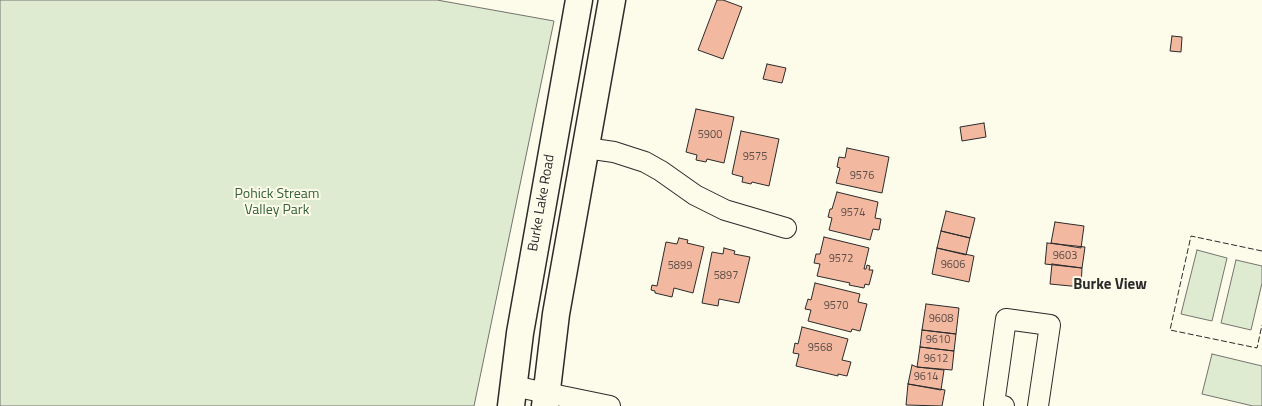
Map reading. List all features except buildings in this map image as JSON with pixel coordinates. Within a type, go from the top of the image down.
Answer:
[{"type":"main road","name":"Burke Lake Road","points":[[512,396],[521,324],[578,0]]},
{"type":"main road","points":[[545,399],[556,314],[612,0]]},
{"type":"street","points":[[586,148],[614,152],[645,162],[695,195],[725,210],[786,228]]},
{"type":"street","points":[[1004,406],[994,404],[1006,319],[1050,325],[1038,406]]},
{"type":"street","points":[[512,396],[610,406]]},
{"type":"green space","name":"Pohick Stream Valley Park","points":[[0,0],[437,0],[554,21],[474,406],[0,406]]},
{"type":"green space","points":[[1197,250],[1227,258],[1212,321],[1181,314]]},
{"type":"green space","points":[[1236,260],[1262,266],[1262,283],[1251,330],[1221,323]]},
{"type":"green space","points":[[1212,354],[1262,366],[1262,406],[1253,406],[1202,394]]},
{"type":"fence","points":[[1262,251],[1191,236],[1170,330],[1257,348],[1262,325]]},
{"type":"district","name":"Burke View","points":[[1110,285]]}]
